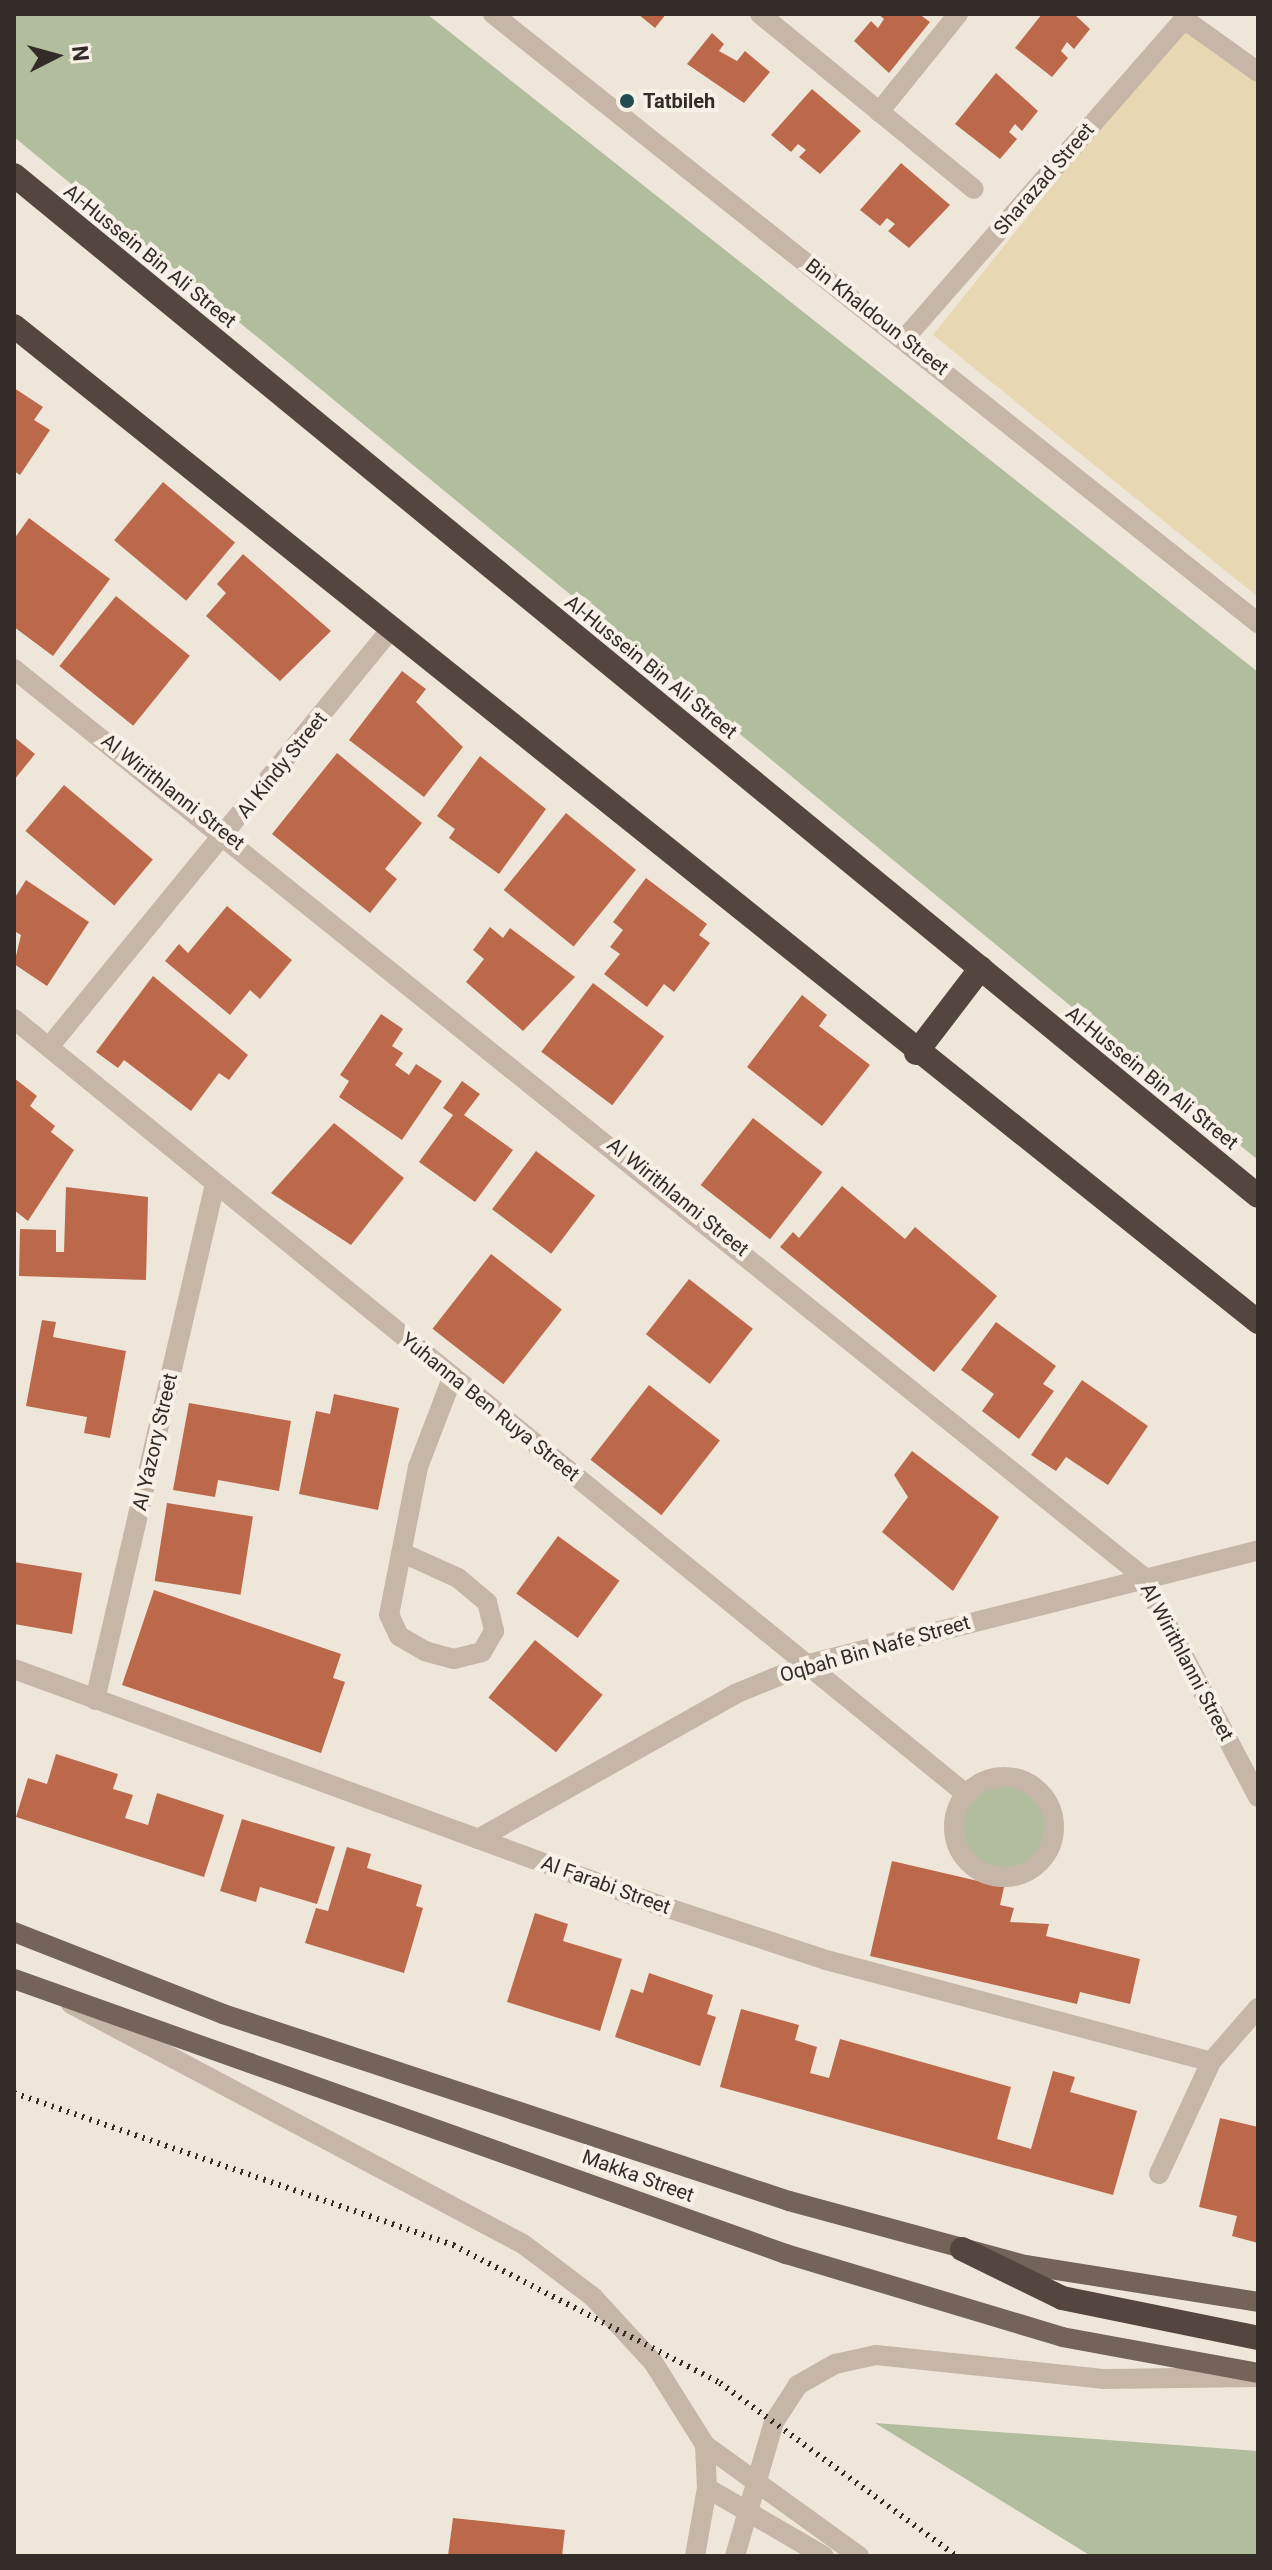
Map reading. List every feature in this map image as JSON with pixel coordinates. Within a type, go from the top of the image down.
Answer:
[{"type":"highway","name":"Al-Hussein Bin Ali Street","points":[[14,175],[1258,1196]]},
{"type":"highway","points":[[14,326],[916,1053],[1258,1322]]},
{"type":"highway","points":[[916,1053],[981,968]]},
{"type":"highway","points":[[962,2249],[1062,2298],[1258,2338]]},
{"type":"main road","name":"Makka Street","points":[[14,1932],[223,2014],[570,2133],[962,2249],[1258,2302]]},
{"type":"main road","name":"Makka Street","points":[[14,1979],[786,2254],[1062,2337],[1258,2375]]},
{"type":"street","name":"Bin Khaldoun Street","points":[[493,14],[905,338],[1258,623]]},
{"type":"street","points":[[760,14],[974,189]]},
{"type":"street","points":[[879,112],[956,15]]},
{"type":"street","name":"Sharazad Street","points":[[905,338],[1183,17]]},
{"type":"street","points":[[1183,17],[1258,72]]},
{"type":"street","name":"Al Kindy Street","points":[[49,1047],[391,629]]},
{"type":"street","name":"Al Wirithlanni Street","points":[[14,669],[227,833],[1141,1575],[1258,1797]]},
{"type":"street","name":"Yuhanna Ben Ruya Street","points":[[14,1019],[966,1794]]},
{"type":"street","name":"Al Yazory Street","points":[[95,1700],[215,1184]]},
{"type":"street","points":[[405,1554],[458,1578],[487,1602],[494,1631],[482,1652],[454,1659],[399,1636],[389,1615],[405,1554],[418,1467],[453,1376]]},
{"type":"street","name":"Oqbah Bin Nafe Street","points":[[478,1839],[735,1694],[805,1665],[1141,1575],[1258,1550]]},
{"type":"street","name":"Al Farabi Street","points":[[14,1669],[478,1839],[826,1960],[1211,2062]]},
{"type":"street","points":[[1010,1777],[1039,1791],[1053,1828],[1037,1864],[1007,1877],[963,1856],[954,1825],[966,1794],[1010,1777]]},
{"type":"street","points":[[50,1992],[554,2265],[653,2362],[705,2445],[754,2476],[859,2556]]},
{"type":"street","points":[[1159,2174],[1211,2062],[1258,2008]]},
{"type":"street","points":[[735,2556],[754,2476],[798,2385],[853,2359],[898,2357],[1103,2379],[1258,2375]]},
{"type":"street","points":[[695,2556],[707,2488],[705,2445]]},
{"type":"street","points":[[707,2488],[824,2556]]},
{"type":"green space","points":[[14,14],[427,14],[1258,672],[1258,1160],[14,137]]},
{"type":"green space","points":[[996,1783],[1012,1783],[1035,1795],[1044,1809],[1047,1826],[1044,1843],[1035,1857],[1012,1869],[996,1869],[980,1862],[968,1850],[961,1834],[961,1818],[968,1802],[980,1790]]},
{"type":"green space","points":[[875,2423],[1258,2451],[1258,2556],[1091,2556]]},
{"type":"sand","points":[[1189,14],[1258,63],[1258,597],[933,335]]},
{"type":"building","points":[[638,14],[666,14],[655,28]]},
{"type":"building","points":[[878,14],[919,14],[930,22],[889,73],[854,41],[871,21],[878,28],[884,19]]},
{"type":"building","points":[[1042,14],[1074,14],[1090,29],[1074,49],[1067,42],[1061,51],[1068,58],[1052,77],[1015,48]]},
{"type":"building","points":[[712,33],[724,44],[719,51],[737,61],[745,51],[770,72],[744,103],[687,64]]},
{"type":"building","points":[[996,73],[1038,111],[1022,131],[1015,124],[1009,132],[1017,139],[1000,159],[955,124]]},
{"type":"building","points":[[812,89],[861,131],[820,174],[799,157],[806,150],[798,144],[791,152],[771,135]]},
{"type":"building","points":[[901,163],[950,205],[909,248],[888,231],[895,224],[887,218],[880,226],[860,210]]},
{"type":"building","points":[[14,388],[43,407],[34,420],[50,430],[20,475],[14,471]]},
{"type":"building","points":[[163,482],[235,542],[186,601],[114,540]]},
{"type":"building","points":[[29,518],[110,579],[53,656],[14,627],[14,539]]},
{"type":"building","points":[[243,554],[331,631],[280,681],[206,616],[226,593],[217,584]]},
{"type":"building","points":[[116,596],[190,656],[133,726],[59,666]]},
{"type":"building","points":[[402,671],[426,689],[416,702],[463,747],[424,797],[349,740]]},
{"type":"building","points":[[14,737],[35,754],[14,780]]},
{"type":"building","points":[[337,753],[422,823],[385,869],[397,879],[370,913],[272,834]]},
{"type":"building","points":[[480,756],[546,809],[499,874],[449,838],[455,829],[437,816]]},
{"type":"building","points":[[64,785],[153,860],[114,906],[25,831]]},
{"type":"building","points":[[566,813],[636,870],[574,947],[504,890]]},
{"type":"building","points":[[646,878],[707,924],[699,935],[710,943],[674,992],[664,984],[647,1007],[604,974],[620,954],[610,947],[623,930],[613,922]]},
{"type":"building","points":[[26,880],[89,922],[47,986],[14,964],[21,935],[14,931],[14,899]]},
{"type":"building","points":[[227,906],[292,960],[260,999],[250,990],[230,1015],[165,961],[179,944],[188,953]]},
{"type":"building","points":[[490,927],[503,938],[510,928],[575,977],[523,1031],[466,982],[484,959],[473,950]]},
{"type":"building","points":[[153,976],[248,1055],[229,1080],[219,1073],[191,1111],[124,1060],[118,1068],[96,1052]]},
{"type":"building","points":[[593,983],[664,1037],[612,1105],[541,1052]]},
{"type":"building","points":[[802,995],[827,1015],[819,1026],[870,1065],[822,1126],[747,1067]]},
{"type":"building","points":[[381,1014],[403,1029],[392,1046],[403,1053],[395,1065],[409,1075],[416,1064],[442,1081],[402,1140],[339,1097],[349,1081],[340,1075]]},
{"type":"building","points":[[14,1078],[37,1096],[30,1106],[55,1126],[51,1132],[74,1150],[28,1221],[14,1210]]},
{"type":"building","points":[[462,1081],[480,1094],[464,1115],[513,1150],[475,1202],[419,1162],[453,1115],[443,1108]]},
{"type":"building","points":[[753,1118],[822,1172],[770,1239],[701,1185]]},
{"type":"building","points":[[334,1123],[404,1178],[351,1245],[271,1193]]},
{"type":"building","points":[[536,1151],[595,1196],[551,1254],[492,1209]]},
{"type":"building","points":[[842,1186],[905,1239],[915,1227],[997,1296],[934,1372],[780,1247],[793,1232],[799,1238]]},
{"type":"building","points":[[66,1187],[148,1197],[146,1280],[19,1276],[20,1229],[56,1230],[56,1252],[64,1252]]},
{"type":"building","points":[[491,1254],[562,1309],[503,1384],[433,1329]]},
{"type":"building","points":[[689,1279],[753,1329],[710,1384],[646,1334]]},
{"type":"building","points":[[42,1320],[56,1322],[53,1337],[126,1351],[110,1438],[84,1433],[87,1417],[26,1406]]},
{"type":"building","points":[[996,1322],[1056,1366],[1043,1384],[1054,1391],[1019,1439],[982,1411],[994,1394],[961,1370]]},
{"type":"building","points":[[1082,1380],[1148,1426],[1108,1485],[1066,1457],[1056,1471],[1031,1455]]},
{"type":"building","points":[[649,1385],[720,1440],[661,1515],[591,1460]]},
{"type":"building","points":[[334,1394],[399,1408],[378,1510],[299,1494],[316,1411],[330,1414]]},
{"type":"building","points":[[189,1403],[291,1421],[279,1491],[218,1480],[215,1497],[173,1490]]},
{"type":"building","points":[[912,1451],[999,1517],[953,1591],[882,1532],[908,1497],[894,1475]]},
{"type":"building","points":[[167,1503],[253,1517],[241,1595],[155,1581]]},
{"type":"building","points":[[558,1536],[619,1581],[578,1638],[516,1593]]},
{"type":"building","points":[[14,1562],[82,1573],[72,1634],[14,1624]]},
{"type":"building","points":[[154,1590],[341,1654],[333,1678],[345,1682],[321,1753],[122,1685]]},
{"type":"building","points":[[535,1640],[603,1695],[556,1752],[488,1698]]},
{"type":"building","points":[[56,1754],[118,1774],[113,1789],[133,1795],[125,1818],[148,1825],[157,1793],[224,1815],[204,1877],[16,1817],[28,1778],[47,1784]]},
{"type":"building","points":[[242,1819],[335,1847],[317,1904],[260,1887],[256,1902],[220,1891]]},
{"type":"building","points":[[347,1847],[371,1854],[367,1868],[422,1885],[416,1906],[423,1908],[404,1973],[305,1943],[316,1908],[328,1911]]},
{"type":"building","points":[[892,1861],[1004,1887],[1000,1905],[1014,1908],[1010,1922],[1049,1924],[1046,1936],[1140,1959],[1130,2004],[1080,1992],[1077,2004],[870,1956]]},
{"type":"building","points":[[535,1913],[568,1924],[563,1941],[622,1959],[600,2031],[507,2002]]},
{"type":"building","points":[[649,1973],[713,1995],[707,2014],[716,2017],[700,2066],[615,2037],[631,1989],[643,1993]]},
{"type":"building","points":[[741,2009],[799,2025],[795,2040],[817,2047],[810,2073],[829,2078],[840,2039],[1011,2087],[997,2139],[1031,2149],[1053,2071],[1075,2077],[1070,2092],[1137,2111],[1113,2195],[720,2087]]},
{"type":"building","points":[[1220,2118],[1258,2127],[1258,2243],[1232,2236],[1237,2216],[1199,2207]]},
{"type":"building","points":[[453,2518],[565,2530],[562,2556],[448,2556]]},
{"type":"railway","points":[[14,2093],[453,2245],[720,2383],[956,2556]]},
{"type":"place","name":"Tatbileh","points":[[627,101]]}]
